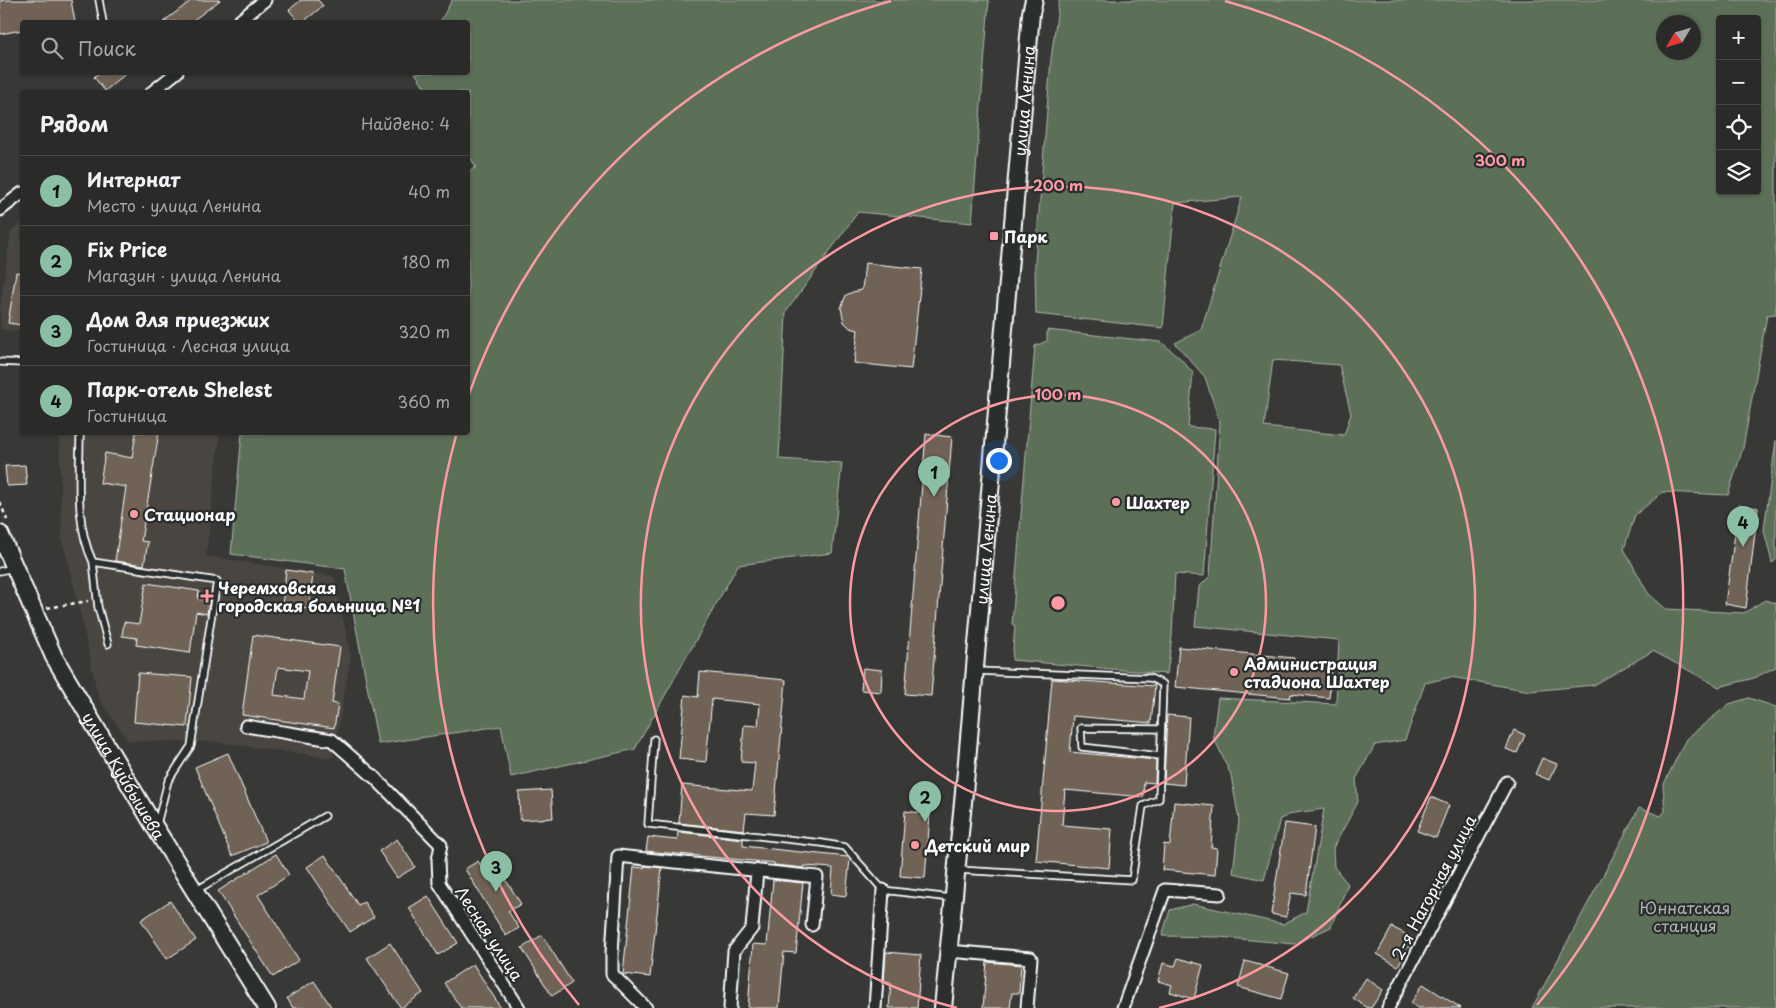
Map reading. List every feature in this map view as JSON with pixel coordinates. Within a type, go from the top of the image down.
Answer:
[{"type":"main road","name":"улица Ленина","points":[[943,1008],[1031,13],[1034,0]]},
{"type":"main road","name":"улица Куйбышева","points":[[0,534],[7,569],[54,656],[156,828],[267,1008]]},
{"type":"street","points":[[240,20],[265,0]]},
{"type":"street","points":[[154,90],[173,75]]},
{"type":"street","points":[[0,210],[20,195]]},
{"type":"street","name":"Лесная улица","points":[[246,726],[332,740],[374,777],[441,846],[438,860],[438,883],[519,1008]]},
{"type":"street","name":"2-я Нагорная улица","points":[[1388,1008],[1507,782]]},
{"type":"street","points":[[646,1008],[612,974],[618,856],[818,877],[812,925]]},
{"type":"street","points":[[730,1008],[734,951],[752,928],[757,871]]},
{"type":"street","points":[[875,1008],[883,890]]},
{"type":"street","points":[[1123,1008],[1165,890],[1220,894]]},
{"type":"street","points":[[949,951],[1031,958],[1027,1008]]},
{"type":"lane","points":[[99,0],[103,20]]},
{"type":"lane","points":[[0,362],[20,363]]},
{"type":"lane","points":[[80,435],[80,518],[87,548],[93,562],[97,599],[108,644]]},
{"type":"lane","points":[[93,562],[218,581],[191,746],[168,781],[156,828]]},
{"type":"lane","points":[[956,870],[1132,880],[1143,806],[1159,799],[1163,684],[1150,678],[974,671]]},
{"type":"lane","points":[[1160,756],[1082,747],[1081,728],[1161,729]]},
{"type":"lane","points":[[654,738],[648,824],[845,847],[883,890],[954,898]]},
{"type":"lane","points":[[195,891],[325,816]]},
{"type":"path","points":[[44,608],[97,599]]},
{"type":"shaded area","points":[[20,224],[20,332],[0,329],[0,308],[11,231]]},
{"type":"shaded area","name":"Черемховская городская больница №1","points":[[59,435],[220,435],[206,556],[334,576],[351,656],[333,758],[216,742],[128,741],[98,697],[62,539]]},
{"type":"green space","points":[[452,0],[989,0],[972,223],[858,212],[786,312],[779,459],[842,463],[832,553],[738,565],[635,749],[511,777],[501,726],[378,744],[345,569],[231,554],[242,435],[470,435],[470,171],[476,167],[470,157],[470,90],[427,90],[416,75],[470,75],[470,20],[441,20]]},
{"type":"green space","points":[[1059,0],[1776,0],[1776,314],[1767,315],[1743,448],[1728,495],[1663,492],[1635,515],[1624,549],[1648,593],[1666,609],[1744,613],[1765,600],[1776,603],[1776,667],[1754,678],[1719,687],[1653,651],[1594,685],[1530,691],[1451,677],[1425,683],[1405,740],[1375,745],[1356,779],[1358,802],[1333,848],[1334,867],[1348,884],[1331,927],[1294,944],[1219,937],[1162,936],[1170,910],[1193,904],[1283,924],[1306,912],[1324,809],[1294,813],[1280,819],[1264,880],[1233,873],[1239,820],[1231,775],[1213,736],[1218,698],[1336,704],[1339,640],[1195,626],[1199,587],[1210,576],[1220,423],[1205,377],[1175,343],[1201,330],[1242,197],[1175,203],[1163,328],[1036,314],[1035,263],[1051,59]],"holes":[[[1273,360],[1339,365],[1351,414],[1344,435],[1264,427]]]},
{"type":"green space","name":"Шахтер","points":[[1047,330],[1161,342],[1180,358],[1193,373],[1188,427],[1215,429],[1204,576],[1175,574],[1172,636],[1167,674],[1012,660],[1015,626],[1012,624],[1035,346],[1047,341]]},
{"type":"green space","points":[[1776,440],[1776,560],[1772,563],[1764,530]]},
{"type":"green space","name":"Юннатская станция","points":[[1749,698],[1776,707],[1776,1008],[1532,1008],[1639,808],[1661,816],[1665,811],[1663,786],[1686,739],[1729,704]]},
{"type":"building","points":[[71,0],[75,20],[20,20],[20,30],[0,34],[0,1]]},
{"type":"building","points":[[192,0],[220,0],[194,20],[166,20]]},
{"type":"building","points":[[301,0],[318,0],[323,6],[306,20],[297,20],[289,10]]},
{"type":"building","points":[[96,75],[124,75],[106,90],[94,77]]},
{"type":"building","points":[[865,263],[922,269],[911,369],[854,363],[858,330],[850,328],[844,322],[841,308],[846,295],[862,290]]},
{"type":"building","points":[[16,272],[20,273],[20,325],[8,323]]},
{"type":"building","points":[[926,434],[952,437],[931,696],[905,694]]},
{"type":"building","name":"Стационар","points":[[136,435],[159,435],[141,541],[148,542],[144,565],[115,561],[126,487],[100,483],[105,453],[132,458]]},
{"type":"building","points":[[25,465],[27,485],[7,486],[5,466]]},
{"type":"building","points":[[1739,505],[1758,508],[1746,608],[1725,604]]},
{"type":"building","points":[[286,570],[313,574],[309,609],[282,606]]},
{"type":"building","points":[[146,583],[199,591],[198,599],[209,600],[207,614],[196,612],[190,653],[136,645],[137,638],[122,636],[124,622],[139,624]]},
{"type":"building","points":[[253,635],[340,647],[332,703],[338,704],[334,728],[242,715]],"holes":[[[278,667],[308,671],[304,699],[274,695]]]},
{"type":"building","name":"Администрация стадиона Шахтер","points":[[1179,647],[1294,658],[1294,664],[1332,668],[1329,698],[1291,694],[1290,698],[1175,687]]},
{"type":"building","points":[[863,668],[882,670],[881,692],[861,690]]},
{"type":"building","points":[[700,672],[786,680],[774,815],[746,813],[744,830],[679,823],[682,785],[752,791],[755,763],[741,762],[744,725],[758,726],[760,704],[712,699],[706,762],[679,759],[685,695],[698,697]]},
{"type":"building","points":[[138,673],[192,677],[187,727],[134,722]]},
{"type":"building","points":[[1052,679],[1155,686],[1151,723],[1073,716],[1070,752],[1156,760],[1155,783],[1144,782],[1143,797],[1065,790],[1062,825],[1112,829],[1109,868],[1036,861]]},
{"type":"building","points":[[1167,715],[1189,717],[1184,785],[1164,783]]},
{"type":"building","points":[[1514,730],[1525,735],[1517,753],[1506,749]]},
{"type":"building","points":[[228,753],[266,842],[232,856],[195,767]]},
{"type":"building","points":[[1542,758],[1557,764],[1549,780],[1535,774]]},
{"type":"building","points":[[551,790],[553,818],[520,820],[519,792]]},
{"type":"building","points":[[1431,797],[1449,805],[1436,838],[1417,831]]},
{"type":"building","points":[[1174,802],[1214,806],[1211,847],[1217,848],[1215,875],[1162,870],[1164,844],[1170,845]]},
{"type":"building","name":"Детский мир","points":[[905,811],[930,814],[925,878],[900,876]]},
{"type":"building","points":[[1285,823],[1315,827],[1306,895],[1291,893],[1286,917],[1271,914]]},
{"type":"building","points":[[678,832],[743,839],[743,846],[848,857],[850,859],[846,896],[831,894],[833,868],[804,866],[804,868],[774,865],[774,863],[646,851],[648,837],[677,840]]},
{"type":"building","points":[[397,839],[415,867],[397,878],[379,851]]},
{"type":"building","points":[[276,854],[289,875],[258,895],[299,960],[273,977],[218,891]]},
{"type":"building","points":[[325,855],[358,905],[364,902],[374,917],[350,932],[307,867]]},
{"type":"building","points":[[478,861],[490,881],[502,874],[521,904],[508,911],[519,928],[506,936],[465,869]]},
{"type":"building","points":[[645,866],[662,868],[650,977],[623,974],[634,867],[644,868]]},
{"type":"building","points":[[773,880],[803,883],[796,953],[784,952],[779,1008],[748,1008],[753,944],[767,945]]},
{"type":"building","points":[[428,896],[458,943],[438,955],[409,908]]},
{"type":"building","points":[[170,901],[196,940],[167,959],[141,920]]},
{"type":"building","points":[[1392,927],[1413,938],[1398,966],[1377,954]]},
{"type":"building","points":[[542,935],[572,983],[552,996],[522,948]]},
{"type":"building","points":[[390,943],[423,993],[401,1008],[367,958]]},
{"type":"building","points":[[886,952],[921,955],[917,1008],[889,1008],[891,983],[884,982]]},
{"type":"building","points":[[1178,958],[1203,965],[1194,999],[1170,992],[1172,985],[1158,981],[1163,963],[1175,966]]},
{"type":"building","points":[[1245,961],[1289,973],[1281,999],[1238,987]]},
{"type":"building","points":[[987,962],[1021,965],[1019,993],[1012,993],[1010,1008],[983,1008]]},
{"type":"building","points":[[473,964],[501,1008],[461,1008],[444,983]]},
{"type":"building","points":[[1366,978],[1383,990],[1371,1008],[1353,998]]},
{"type":"building","points":[[314,981],[332,1008],[293,1008],[287,998]]},
{"type":"building","points":[[1423,984],[1461,1008],[1418,1008],[1411,1003]]},
{"type":"place","name":"Парк","points":[[994,236]]},
{"type":"place","name":"Интернат","points":[[934,497]]},
{"type":"place","name":"Шахтер","points":[[1116,502]]},
{"type":"place","name":"Стационар","points":[[134,514]]},
{"type":"place","name":"Парк-отель Shelest","points":[[1743,547]]},
{"type":"place","name":"Черемховская городская больница №1","points":[[207,596]]},
{"type":"place","name":"Администрация стадиона Шахтер","points":[[1234,672]]},
{"type":"place","name":"Fix Price","points":[[925,822]]},
{"type":"place","name":"Детский мир","points":[[915,845]]},
{"type":"place","name":"Дом для приезжих","points":[[496,892]]}]
